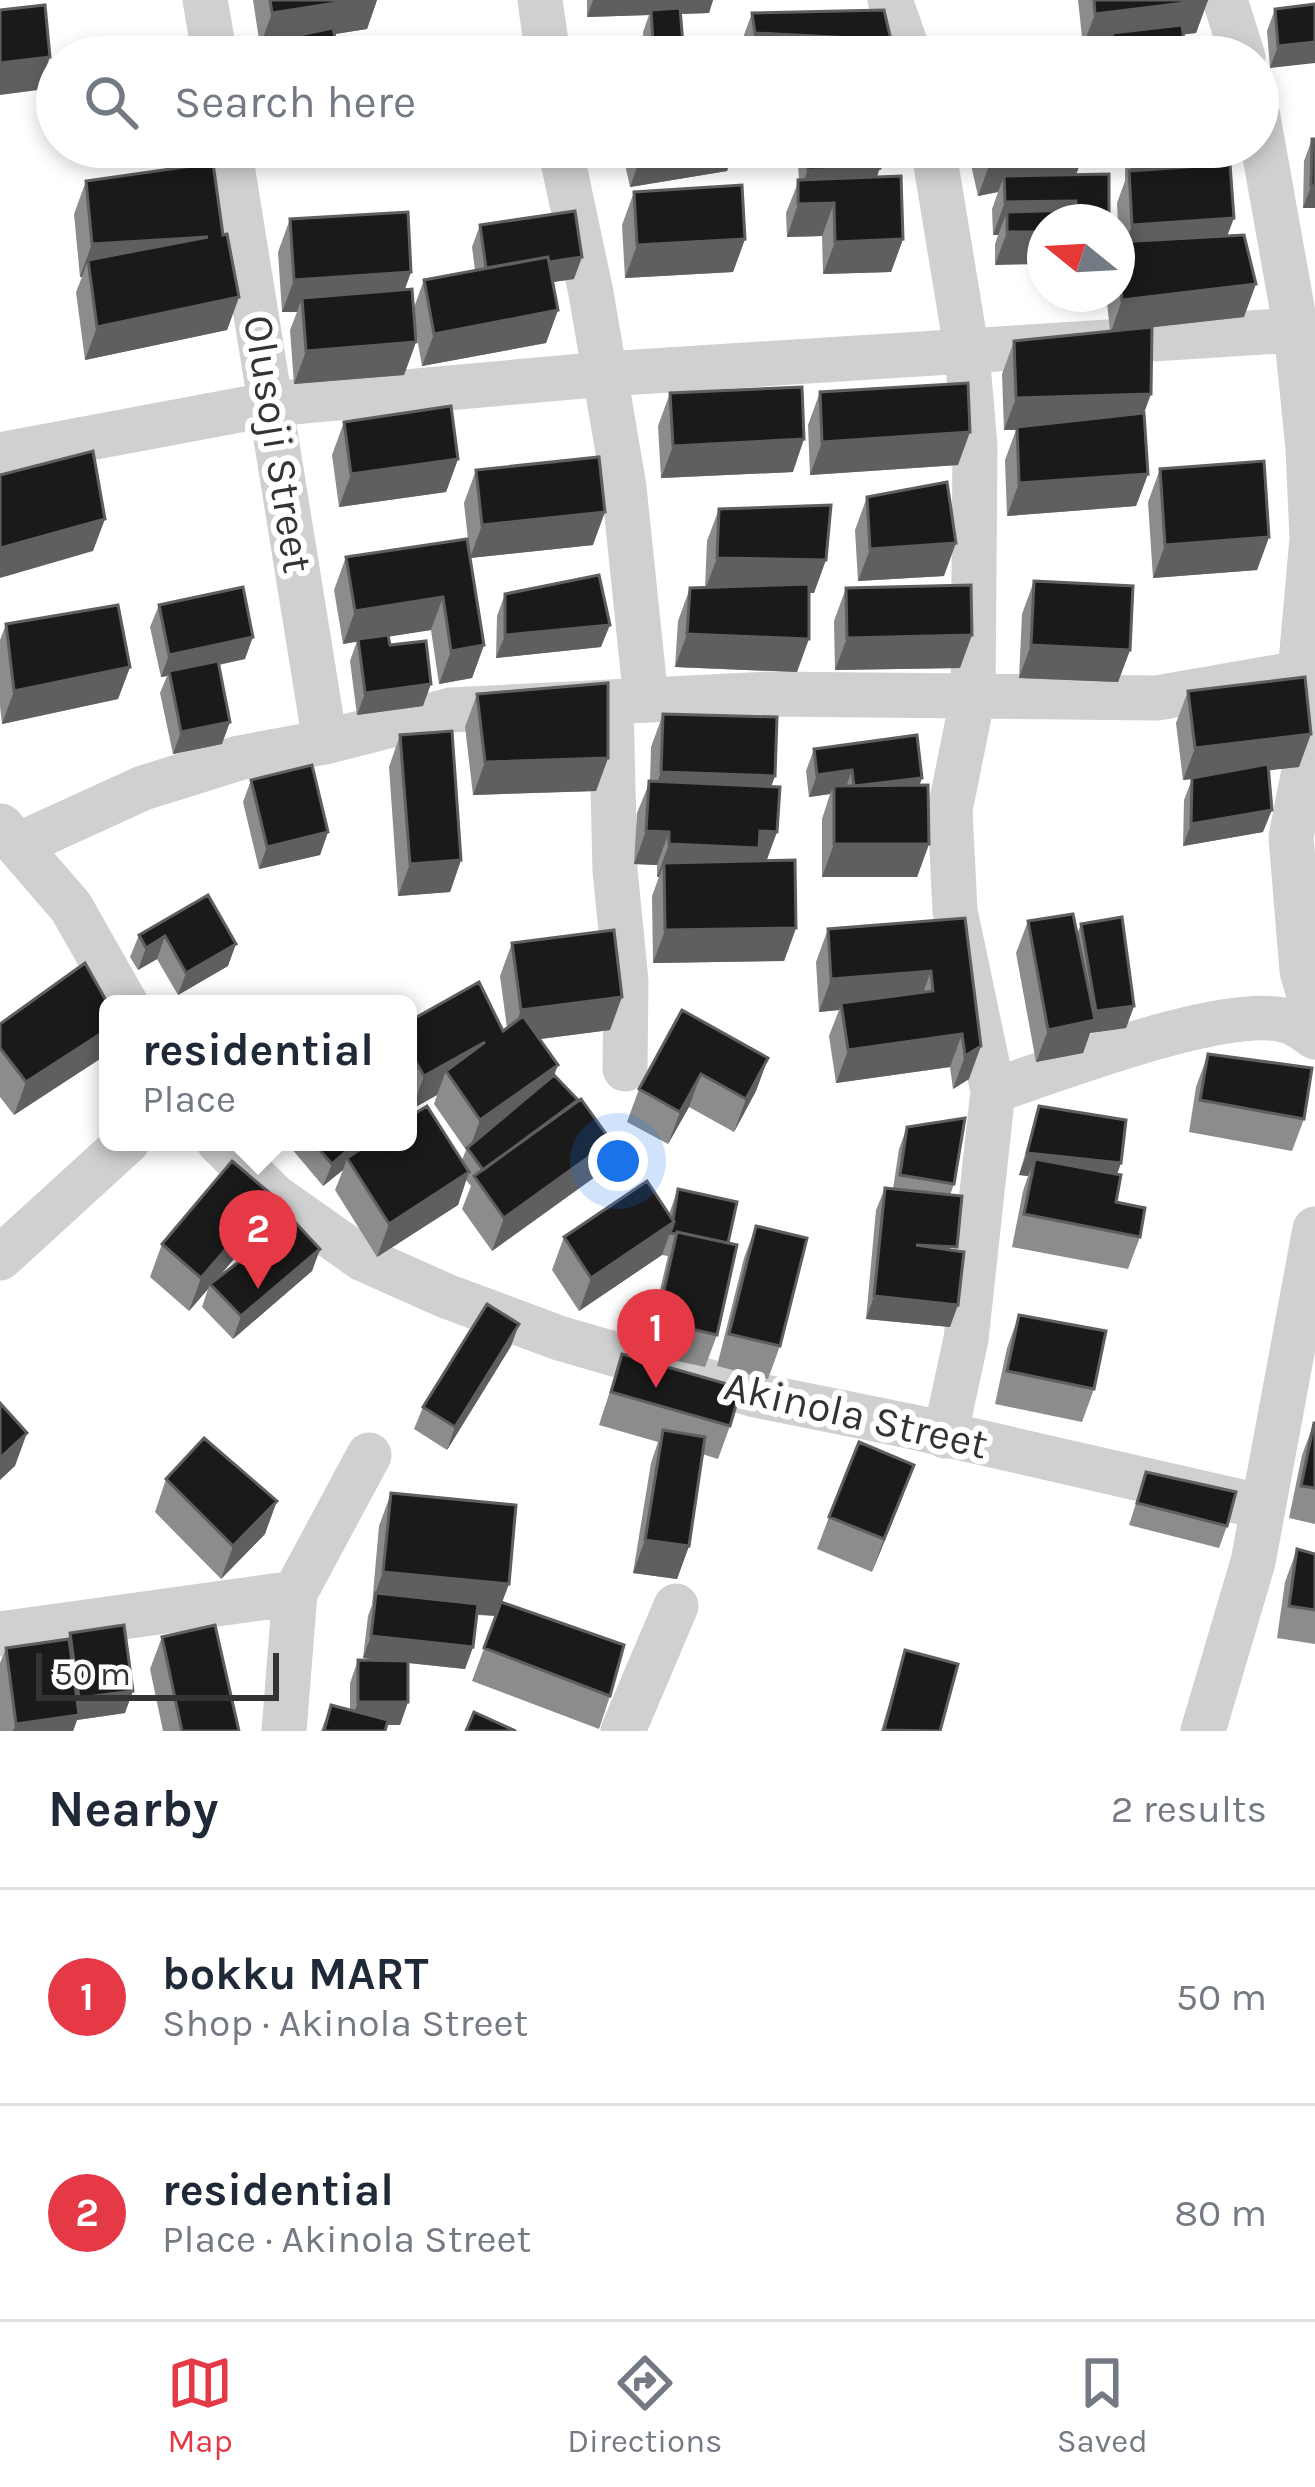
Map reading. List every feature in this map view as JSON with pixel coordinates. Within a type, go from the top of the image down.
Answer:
[{"type":"street","points":[[205,0],[211,36]]},
{"type":"street","points":[[540,0],[545,36]]},
{"type":"street","points":[[890,0],[903,36]]},
{"type":"street","points":[[1226,0],[1237,36]]},
{"type":"street","name":"Olusoji Street","points":[[232,168],[325,742]]},
{"type":"street","points":[[564,168],[624,487],[629,702],[615,870],[626,981],[625,1069]]},
{"type":"street","points":[[936,168],[967,353],[975,446],[973,696],[950,810],[955,911],[993,1091],[966,1340],[945,1436]]},
{"type":"street","points":[[1267,168],[1311,448],[1312,539],[1300,673],[1311,755],[1291,837],[1302,970],[1315,1015]]},
{"type":"street","points":[[0,455],[271,404],[605,374],[1296,330]]},
{"type":"street","points":[[121,995],[71,907],[9,835],[239,758],[451,710],[768,694],[1156,698],[1300,673]]},
{"type":"street","points":[[993,1091],[1197,1027],[1246,1020],[1289,1021],[1315,1037]]},
{"type":"street","points":[[0,1258],[118,1151]]},
{"type":"street","name":"Akinola Street","points":[[228,1151],[275,1197],[363,1259],[559,1338],[755,1395],[1263,1507]]},
{"type":"street","points":[[1202,1731],[1242,1605],[1315,1229]]},
{"type":"street","points":[[284,1731],[295,1593],[369,1455]]},
{"type":"street","points":[[0,1634],[295,1593]]},
{"type":"street","points":[[623,1731],[676,1606]]},
{"type":"building","points":[[270,0],[355,0],[272,13]]},
{"type":"building","points":[[1094,0],[1208,0],[1095,14]]},
{"type":"building","points":[[1315,4],[1315,42],[1279,46],[1275,9]]},
{"type":"building","points":[[45,5],[48,36],[36,36],[36,59],[0,63],[0,10]]},
{"type":"building","points":[[680,8],[682,36],[653,36],[651,10]]},
{"type":"building","points":[[884,10],[890,36],[755,33],[752,13]]},
{"type":"building","points":[[1182,25],[1183,36],[1112,36]]},
{"type":"building","points":[[333,28],[335,36],[295,36]]},
{"type":"building","points":[[1315,139],[1315,186],[1311,186]]},
{"type":"building","points":[[178,168],[214,168],[223,235],[227,234],[239,297],[97,327],[88,260],[208,237],[92,244],[86,181]]},
{"type":"building","points":[[1230,168],[1234,218],[1135,225],[1135,204],[1131,204],[1129,171]]},
{"type":"building","points":[[1109,174],[1109,204],[1005,202],[1004,176]]},
{"type":"building","points":[[901,176],[903,239],[835,242],[834,203],[798,204],[798,180]]},
{"type":"building","points":[[742,185],[745,239],[637,245],[634,192]]},
{"type":"building","points":[[575,211],[582,257],[549,262],[548,257],[486,268],[480,225]]},
{"type":"building","points":[[1027,211],[1027,232],[1007,232],[1007,212]]},
{"type":"building","points":[[408,212],[411,272],[294,280],[290,219]]},
{"type":"building","points":[[1244,235],[1256,284],[1135,298],[1135,241]]},
{"type":"building","points":[[548,257],[558,310],[434,334],[424,280]]},
{"type":"building","points":[[412,289],[416,342],[306,351],[302,298]]},
{"type":"building","points":[[1152,327],[1151,394],[1016,398],[1014,341]]},
{"type":"building","points":[[968,383],[970,432],[822,442],[820,392]]},
{"type":"building","points":[[802,387],[804,439],[673,446],[670,393]]},
{"type":"building","points":[[451,406],[458,459],[351,474],[344,422]]},
{"type":"building","points":[[1144,413],[1148,474],[1019,483],[1017,427]]},
{"type":"building","points":[[93,451],[105,519],[0,548],[0,475]]},
{"type":"building","points":[[599,457],[605,512],[482,525],[476,470]]},
{"type":"building","points":[[1264,461],[1269,537],[1165,545],[1160,469]]},
{"type":"building","points":[[947,482],[956,543],[870,549],[867,497]]},
{"type":"building","points":[[831,505],[826,560],[717,558],[719,509]]},
{"type":"building","points":[[467,539],[484,645],[451,651],[443,597],[355,611],[346,557]]},
{"type":"building","points":[[599,575],[610,625],[505,635],[505,594]]},
{"type":"building","points":[[1034,581],[1133,586],[1130,650],[1031,645]]},
{"type":"building","points":[[809,584],[809,639],[687,634],[690,588]]},
{"type":"building","points":[[971,585],[972,635],[847,638],[846,588]]},
{"type":"building","points":[[243,587],[253,637],[169,655],[159,605]]},
{"type":"building","points":[[118,605],[130,667],[14,691],[6,624]]},
{"type":"building","points":[[388,635],[390,645],[426,641],[431,684],[365,693],[358,639]]},
{"type":"building","points":[[218,661],[230,722],[181,732],[169,671]]},
{"type":"building","points":[[1305,677],[1311,734],[1195,748],[1188,691]]},
{"type":"building","points":[[608,683],[608,758],[485,762],[477,694]]},
{"type":"building","points":[[663,714],[777,717],[775,776],[661,772]]},
{"type":"building","points":[[452,731],[461,860],[410,864],[400,735]]},
{"type":"building","points":[[917,735],[922,778],[854,786],[852,770],[817,775],[814,749]]},
{"type":"building","points":[[1268,764],[1272,810],[1191,824],[1192,778]]},
{"type":"building","points":[[312,765],[328,832],[267,847],[251,780]]},
{"type":"building","points":[[649,781],[780,787],[777,832],[760,831],[759,848],[669,844],[669,832],[646,831]]},
{"type":"building","points":[[928,785],[929,844],[834,844],[834,786]]},
{"type":"building","points":[[795,860],[796,928],[665,930],[664,863]]},
{"type":"building","points":[[208,895],[236,944],[186,973],[165,936],[146,948],[139,935]]},
{"type":"building","points":[[1073,914],[1095,1020],[1048,1030],[1028,921]]},
{"type":"building","points":[[1122,917],[1134,1006],[1096,1011],[1081,924]]},
{"type":"building","points":[[965,918],[981,1046],[965,1056],[962,1034],[848,1050],[841,1003],[933,991],[931,971],[831,979],[828,929]]},
{"type":"building","points":[[614,930],[622,997],[521,1010],[512,943]]},
{"type":"building","points":[[85,963],[103,995],[99,995],[99,1035],[26,1082],[0,1048],[0,1024]]},
{"type":"building","points":[[479,982],[503,1031],[523,1016],[558,1065],[480,1120],[446,1071],[485,1042],[424,1076],[417,1064],[417,1017]]},
{"type":"building","points":[[682,1010],[768,1058],[746,1099],[701,1074],[680,1112],[639,1089]]},
{"type":"building","points":[[1208,1054],[1312,1068],[1304,1119],[1200,1100]]},
{"type":"building","points":[[554,1075],[578,1100],[483,1170],[467,1148]]},
{"type":"building","points":[[581,1099],[611,1141],[504,1218],[474,1176]]},
{"type":"building","points":[[427,1106],[469,1172],[389,1224],[347,1158],[358,1151],[417,1151],[417,1112]]},
{"type":"building","points":[[1039,1106],[1126,1120],[1121,1163],[1027,1153]]},
{"type":"building","points":[[965,1118],[954,1184],[900,1175],[907,1127]]},
{"type":"building","points":[[321,1151],[347,1151],[332,1164]]},
{"type":"building","points":[[1035,1159],[1121,1175],[1116,1202],[1145,1208],[1140,1237],[1024,1214]]},
{"type":"building","points":[[232,1161],[272,1195],[201,1278],[162,1244]]},
{"type":"building","points":[[647,1181],[674,1222],[591,1278],[564,1237]]},
{"type":"building","points":[[885,1188],[962,1196],[957,1247],[916,1245],[964,1252],[958,1305],[874,1296]]},
{"type":"building","points":[[678,1189],[737,1202],[728,1243],[670,1233]]},
{"type":"building","points":[[293,1220],[320,1249],[241,1316],[210,1284]]},
{"type":"building","points":[[756,1226],[807,1238],[780,1346],[729,1334]]},
{"type":"building","points":[[677,1232],[737,1245],[717,1335],[657,1321]]},
{"type":"building","points":[[487,1304],[519,1324],[455,1427],[423,1407]]},
{"type":"building","points":[[1019,1315],[1106,1331],[1094,1389],[1007,1371]]},
{"type":"building","points":[[622,1354],[741,1388],[730,1426],[611,1392]]},
{"type":"building","points":[[0,1403],[27,1433],[0,1458]]},
{"type":"building","points":[[1315,1423],[1315,1488],[1301,1486]]},
{"type":"building","points":[[663,1430],[705,1437],[689,1546],[645,1540]]},
{"type":"building","points":[[204,1438],[277,1501],[233,1546],[166,1479]]},
{"type":"building","points":[[859,1442],[914,1465],[884,1539],[829,1517]]},
{"type":"building","points":[[1146,1472],[1236,1492],[1227,1526],[1137,1503]]},
{"type":"building","points":[[391,1493],[516,1505],[509,1584],[383,1572]]},
{"type":"building","points":[[1297,1549],[1315,1554],[1315,1610],[1289,1606]]},
{"type":"building","points":[[376,1593],[478,1604],[473,1647],[371,1636]]},
{"type":"building","points":[[501,1602],[624,1645],[610,1696],[484,1648]]},
{"type":"building","points":[[124,1625],[133,1691],[79,1698],[70,1633]]},
{"type":"building","points":[[215,1625],[239,1731],[182,1731],[162,1637]]},
{"type":"building","points":[[69,1639],[79,1715],[16,1724],[6,1648]]},
{"type":"building","points":[[905,1650],[958,1664],[940,1731],[884,1730]]},
{"type":"building","points":[[358,1660],[408,1661],[408,1702],[358,1702]]},
{"type":"building","points":[[331,1705],[388,1720],[385,1731],[324,1731]]},
{"type":"building","points":[[474,1712],[516,1731],[466,1731]]},
{"type":"place","name":"residential","points":[[258,1289]]},
{"type":"place","name":"bokku MART","points":[[656,1388]]}]
